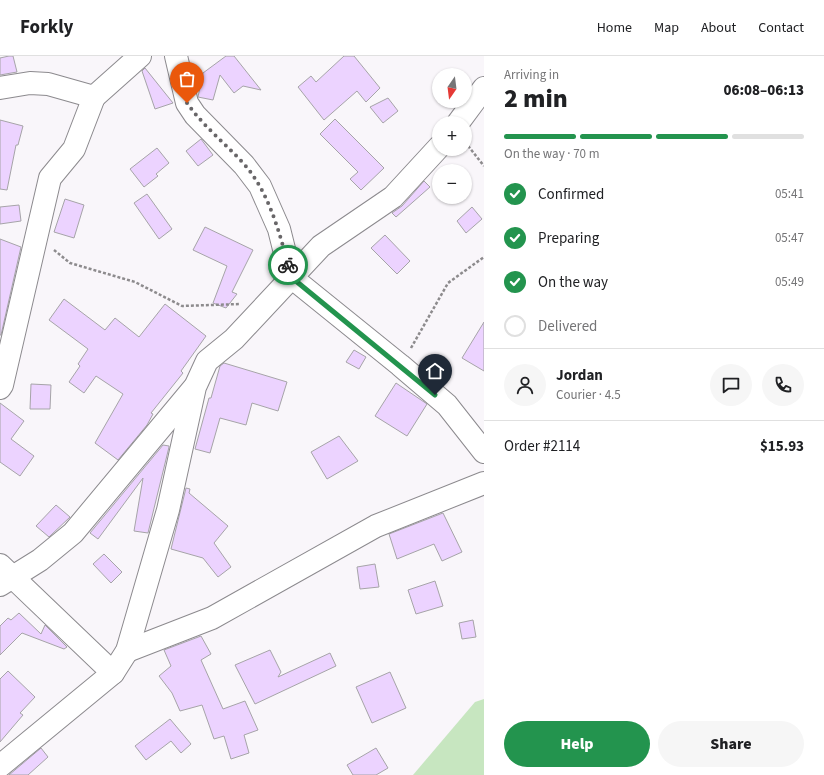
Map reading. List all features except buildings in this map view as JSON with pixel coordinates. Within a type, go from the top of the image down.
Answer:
[{"type":"street","points":[[0,388],[2,385],[6,339],[50,178],[74,149],[94,96],[140,56]]},
{"type":"street","points":[[176,56],[187,103],[195,115],[244,165],[260,186],[279,229],[291,277],[447,405],[484,452]]},
{"type":"street","points":[[0,88],[36,83],[48,84],[94,96]]},
{"type":"street","points":[[463,116],[484,88]]},
{"type":"street","points":[[0,766],[113,673],[127,651],[168,510],[195,387],[207,361],[234,339],[321,246],[394,197],[432,155]]},
{"type":"street","points":[[113,673],[4,576],[40,560],[73,533],[195,387]]},
{"type":"street","points":[[127,651],[212,618],[376,526],[484,483]]},
{"type":"path","points":[[472,151],[484,166]]},
{"type":"path","points":[[53,243],[54,250],[70,263],[135,282],[182,306],[269,303]]},
{"type":"path","points":[[400,365],[429,319],[448,283],[484,257]]},
{"type":"green space","points":[[484,699],[484,775],[413,775],[475,702]]},
{"type":"way so far","points":[[187,103],[195,115],[244,165],[260,186],[279,229],[288,265]]},
{"type":"route","points":[[288,265],[291,277],[435,395]]}]
